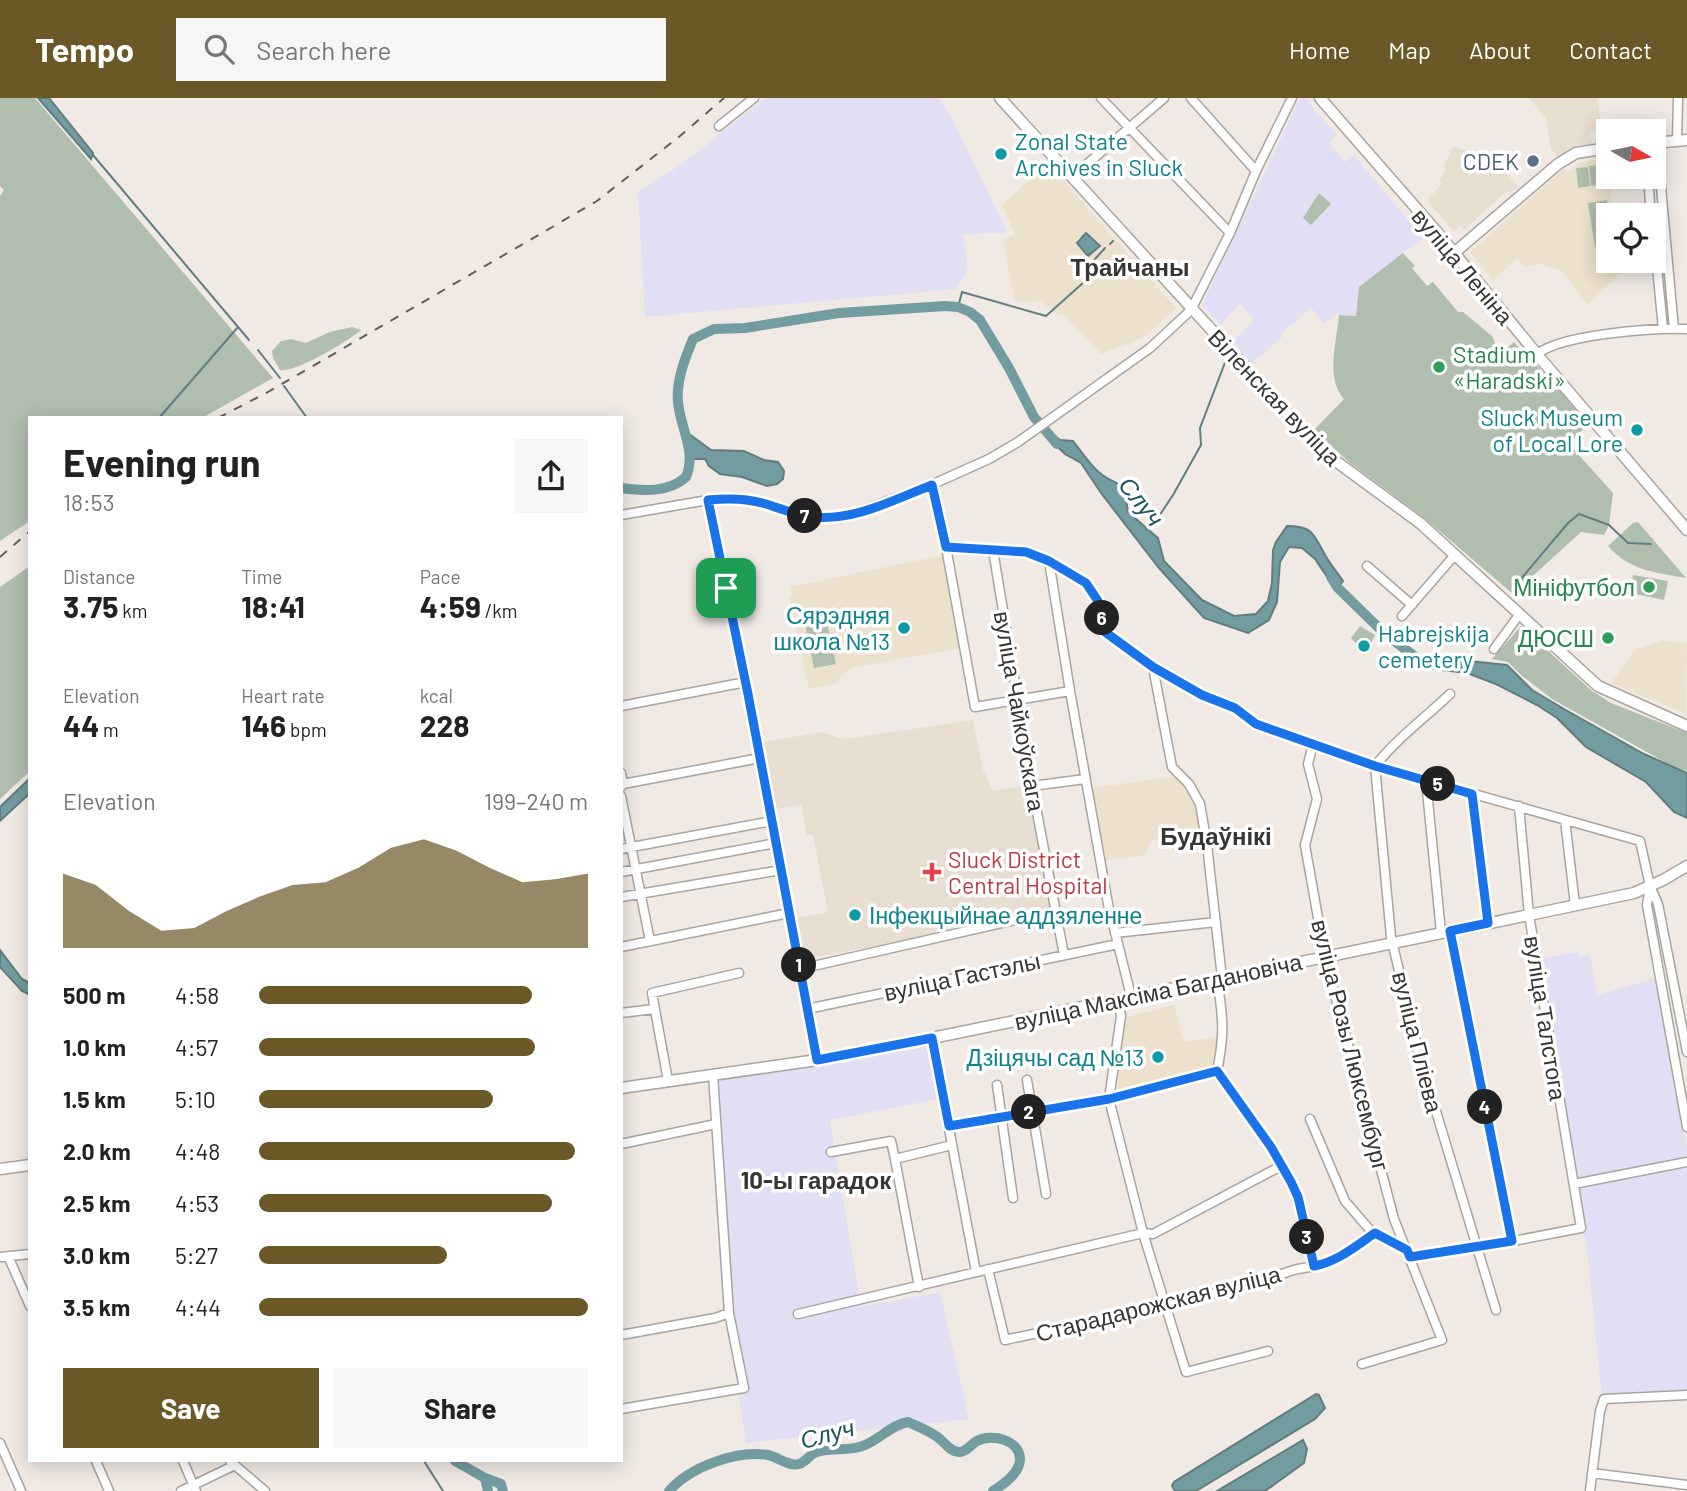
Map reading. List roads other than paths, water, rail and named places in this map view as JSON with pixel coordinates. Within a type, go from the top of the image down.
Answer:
[{"type":"main road","name":"Віленская вуліца","points":[[1000,98],[1322,451],[1420,523],[1598,686],[1687,726]]},
{"type":"main road","name":"вуліца Леніна","points":[[1320,98],[1687,530]]},
{"type":"main road","points":[[1454,253],[1558,164],[1576,153],[1596,150]]},
{"type":"main road","name":"вуліца Максіма Багдановіча","points":[[623,1088],[817,1060],[1529,915],[1634,893],[1687,866]]},
{"type":"main road","points":[[0,1169],[28,1165]]},
{"type":"street","points":[[719,126],[754,98]]},
{"type":"street","points":[[1101,98],[1230,233]]},
{"type":"street","points":[[1073,177],[1164,98]]},
{"type":"street","points":[[1191,98],[1256,171]]},
{"type":"street","points":[[623,515],[708,500],[744,499],[804,516],[835,517],[865,511],[932,485],[989,459],[1020,441],[1150,348],[1191,310],[1292,98]]},
{"type":"street","points":[[1678,98],[1682,140]]},
{"type":"street","points":[[1660,189],[1674,328]]},
{"type":"street","points":[[1658,273],[1663,329]]},
{"type":"street","points":[[1537,354],[1553,345],[1573,339],[1674,328],[1687,329]]},
{"type":"street","points":[[932,485],[975,707],[1069,691]]},
{"type":"street","points":[[708,500],[746,682],[817,1060]]},
{"type":"street","points":[[946,547],[1026,552],[1049,561],[1086,583],[1098,601],[1105,632],[1153,667],[1202,695],[1235,708],[1256,724],[1375,766],[1640,841],[1650,886],[1658,904],[1687,1051],[1674,1054]]},
{"type":"street","name":"вуліца Чайкоўскага","points":[[993,551],[1032,786],[1065,955]]},
{"type":"street","points":[[1402,616],[1454,556]]},
{"type":"street","points":[[1049,561],[1069,691],[1108,904],[1131,996]]},
{"type":"street","points":[[1367,566],[1412,605]]},
{"type":"street","points":[[1494,649],[1519,615]]},
{"type":"street","points":[[1153,667],[1172,766],[1189,785],[1200,804],[1216,922],[1224,1021],[1217,1071],[1271,1147],[1298,1197],[1314,1266]]},
{"type":"street","points":[[623,706],[746,682]]},
{"type":"street","points":[[1375,766],[1391,746],[1408,734],[1450,694]]},
{"type":"street","name":"вуліца Розы Люксембург","points":[[1313,744],[1308,764],[1318,799],[1305,845],[1325,957],[1394,1219],[1442,1340],[1362,1364]]},
{"type":"street","points":[[623,785],[760,758]]},
{"type":"street","name":"вуліца Пліева","points":[[1375,766],[1393,943],[1419,1055],[1496,1310]]},
{"type":"street","points":[[1032,786],[1085,779]]},
{"type":"street","points":[[1310,1119],[1345,1201],[1375,1233],[1408,1254],[1477,1248],[1512,1241],[1446,932],[1426,781]]},
{"type":"street","points":[[1472,794],[1488,923]]},
{"type":"street","points":[[623,806],[650,941]]},
{"type":"street","name":"вуліца Талстога","points":[[1512,1241],[1581,1228],[1529,915],[1519,806]]},
{"type":"street","points":[[1565,820],[1575,905]]},
{"type":"street","points":[[623,848],[772,821]]},
{"type":"street","points":[[623,873],[776,844]]},
{"type":"street","points":[[623,897],[781,870]]},
{"type":"street","points":[[1650,886],[1647,905],[1687,1126]]},
{"type":"street","points":[[800,969],[1055,911]]},
{"type":"street","points":[[623,947],[789,913]]},
{"type":"street","points":[[1115,933],[1216,922]]},
{"type":"street","name":"вуліца Гастэлы","points":[[807,1009],[1118,944]]},
{"type":"street","points":[[668,1081],[652,993],[739,973]]},
{"type":"street","points":[[1118,999],[1121,1016],[1109,1099],[1143,1233],[1186,1372],[1268,1351]]},
{"type":"street","points":[[623,1013],[654,1009]]},
{"type":"street","points":[[932,1038],[976,1272]]},
{"type":"street","points":[[949,1126],[1109,1099],[1217,1071]]},
{"type":"street","points":[[623,1409],[744,1388],[729,1313],[713,1075]]},
{"type":"street","points":[[1027,1080],[1046,1194]]},
{"type":"street","points":[[997,1085],[1013,1198]]},
{"type":"street","points":[[623,1144],[716,1124]]},
{"type":"street","points":[[831,1152],[891,1141],[919,1287]]},
{"type":"street","points":[[895,1159],[952,1145]]},
{"type":"street","points":[[1574,1184],[1687,1163]]},
{"type":"street","points":[[798,1314],[1143,1233],[1153,1234],[1281,1166]]},
{"type":"street","name":"Старадарожская вуліца","points":[[988,1269],[1005,1340],[1166,1306],[1238,1288],[1303,1267],[1324,1265],[1346,1254],[1375,1233]]},
{"type":"street","points":[[28,1254],[4,1257],[28,1302]]},
{"type":"street","points":[[623,1335],[729,1313]]},
{"type":"street","points":[[1590,1491],[1600,1411],[1604,1399],[1687,1395]]},
{"type":"street","points":[[0,1443],[20,1491]]},
{"type":"street","points":[[96,1462],[108,1491]]},
{"type":"street","points":[[183,1462],[195,1488]]},
{"type":"street","points":[[181,1491],[195,1488],[232,1464],[265,1491]]},
{"type":"street","points":[[1592,1473],[1687,1485]]},
{"type":"water","points":[[38,98],[49,98],[93,153],[91,159]]},
{"type":"water","points":[[1086,233],[1100,246],[1088,256],[1077,243]]},
{"type":"water","points":[[685,431],[711,450],[744,451],[764,460],[778,462],[784,471],[783,479],[777,484],[767,486],[742,477],[720,474],[709,466],[705,459],[691,459]]},
{"type":"water","points":[[1050,432],[1060,440],[1073,441],[1100,473],[1124,486],[1128,512],[1158,538],[1164,561],[1202,600],[1234,616],[1256,614],[1268,601],[1272,583],[1273,550],[1287,526],[1302,527],[1311,532],[1343,581],[1336,590],[1315,559],[1302,548],[1289,547],[1280,562],[1277,602],[1269,620],[1248,633],[1204,618],[1159,568],[1081,463],[1065,454],[1046,436]]},
{"type":"water","points":[[1427,660],[1449,664],[1469,661],[1507,665],[1532,690],[1644,754],[1687,773],[1687,818],[1674,812],[1646,782],[1586,747],[1557,718],[1537,705],[1467,673],[1424,668]]},
{"type":"water","points":[[28,780],[28,795],[0,821],[0,807]]},
{"type":"water","points":[[0,950],[22,979],[28,982],[28,994],[22,991],[0,967]]},
{"type":"water","points":[[1316,1394],[1325,1408],[1315,1419],[1196,1491],[1175,1491],[1172,1486],[1174,1482]]},
{"type":"water","points":[[1303,1440],[1307,1449],[1304,1463],[1265,1491],[1217,1491]]},
{"type":"waterway","points":[[93,155],[249,340]]},
{"type":"waterway","points":[[1110,244],[1113,241]]},
{"type":"waterway","points":[[958,307],[962,292],[1046,316],[1084,282],[1094,260],[1105,248]]},
{"type":"waterway","name":"Случ","points":[[623,488],[664,488],[686,477],[690,458],[679,412],[678,386],[693,339],[714,329],[745,328],[839,313],[945,306],[970,312],[980,320],[1034,417],[1057,444]]},
{"type":"waterway","points":[[161,416],[238,327]]},
{"type":"waterway","points":[[258,350],[280,378]]},
{"type":"waterway","points":[[1146,530],[1153,525],[1173,495],[1201,445],[1200,428],[1226,360]]},
{"type":"waterway","points":[[284,386],[306,416]]},
{"type":"waterway","points":[[1520,580],[1568,523],[1579,514],[1609,525],[1628,543],[1651,544]]},
{"type":"waterway","name":"Случ","points":[[1331,577],[1337,587],[1384,633],[1422,662],[1439,666]]},
{"type":"waterway","name":"Случ","points":[[669,1491],[678,1482],[714,1462],[755,1454],[799,1464],[817,1452],[865,1445],[896,1426],[908,1422],[926,1430],[956,1452],[964,1451],[975,1442],[990,1438],[1004,1440],[1015,1447],[1020,1459],[1017,1469],[1011,1478],[993,1491]]},
{"type":"waterway","points":[[425,1462],[443,1491]]},
{"type":"waterway","name":"Случ","points":[[457,1462],[485,1478],[488,1491]]},
{"type":"waterway","points":[[485,1478],[501,1484],[503,1491]]},
{"type":"waterway","name":"Случ","points":[[1000,1486],[1002,1491]]},
{"type":"railway","points":[[222,416],[268,392],[597,201],[724,98]]},
{"type":"railway","points":[[0,557],[28,533]]},
{"type":"place","name":"Zonal State Archives in Sluck","points":[[1001,154]]},
{"type":"place","name":"CDEK","points":[[1533,161]]},
{"type":"place","name":"Stadium «Haradski»","points":[[1439,367]]},
{"type":"place","name":"Sluck Museum of Local Lore","points":[[1637,430]]},
{"type":"place","name":"Мініфутбол","points":[[1649,587]]},
{"type":"place","name":"Сярэдняя школа №13","points":[[904,628]]},
{"type":"place","name":"ДЮСШ","points":[[1608,638]]},
{"type":"place","name":"Habrejskija cemetery","points":[[1364,646]]},
{"type":"place","name":"Sluck District Central Hospital","points":[[932,872]]},
{"type":"place","name":"Інфекцыйнае аддзяленне","points":[[855,915]]},
{"type":"place","name":"Дзіцячы сад №13","points":[[1158,1057]]},
{"type":"district","name":"Трайчаны","points":[[1130,266]]},
{"type":"district","name":"Будаўнікі","points":[[1216,835]]},
{"type":"district","name":"10-ы гарадок","points":[[816,1179]]}]
